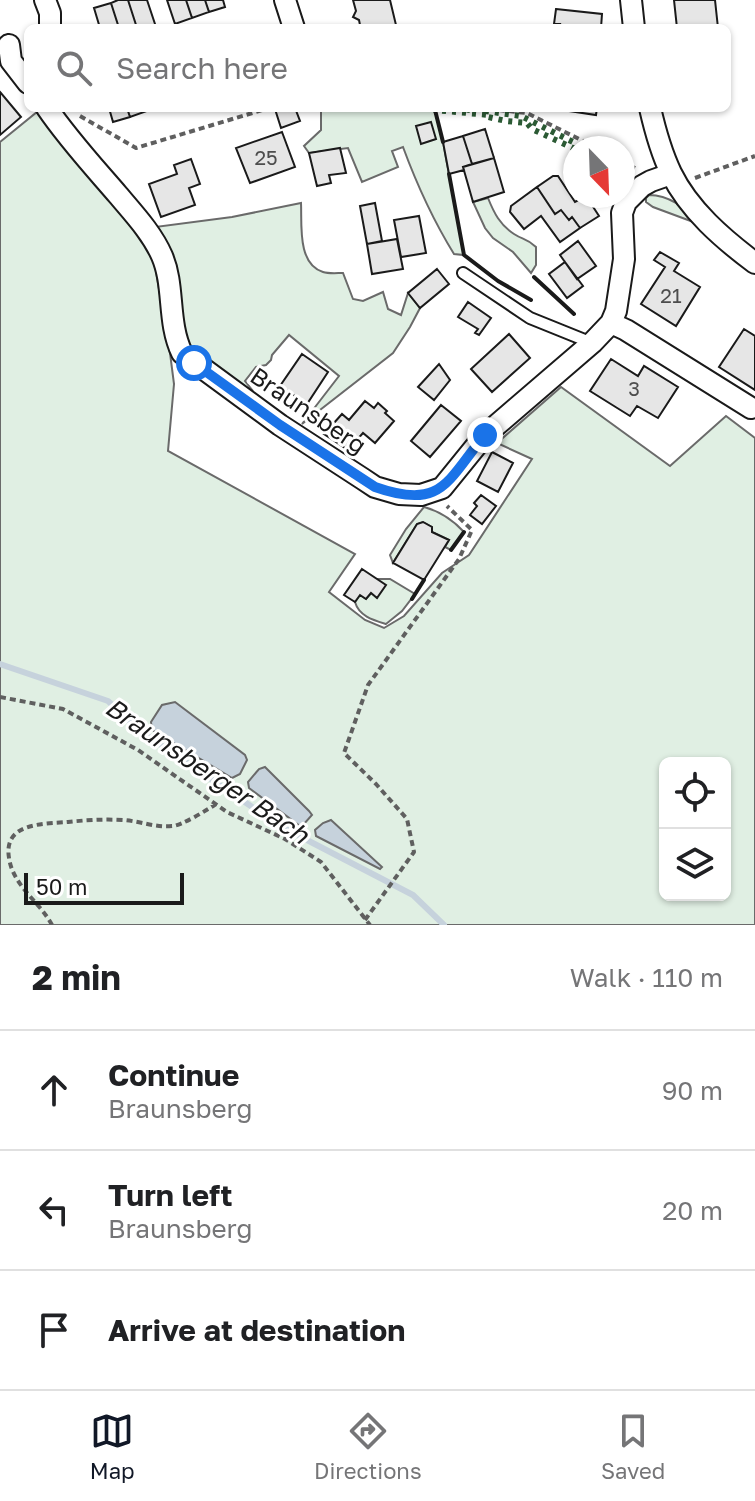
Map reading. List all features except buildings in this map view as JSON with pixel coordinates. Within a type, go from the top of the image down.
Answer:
[{"type":"street","points":[[45,0],[50,24]]},
{"type":"street","points":[[285,0],[293,24]]},
{"type":"street","points":[[631,0],[634,24]]},
{"type":"street","points":[[12,44],[11,61],[24,78]]},
{"type":"street","name":"Braunsberg","points":[[50,112],[156,244],[167,270],[174,332],[182,353],[280,425],[375,487],[399,494],[421,495],[442,488],[485,435],[611,323],[623,275],[621,225],[626,202],[642,186],[671,174]]},
{"type":"street","points":[[651,112],[656,136],[671,174],[685,196],[715,230],[755,263]]},
{"type":"street","points":[[611,323],[751,408]]},
{"type":"lane","points":[[463,273],[530,318],[592,343]]},
{"type":"path","points":[[77,112],[136,148],[256,112]]},
{"type":"path","points":[[517,112],[527,113],[573,136]]},
{"type":"path","points":[[695,178],[755,156]]},
{"type":"path","points":[[365,920],[414,852],[407,819],[344,753],[368,685],[459,559],[472,530],[461,518]]},
{"type":"path","points":[[0,697],[63,709],[138,750],[227,812],[285,839],[321,862],[370,925]]},
{"type":"path","points":[[52,925],[23,889],[9,861],[13,838],[22,829],[41,823],[90,819],[176,827],[216,804]]},
{"type":"green space","points":[[37,112],[138,235],[154,260],[174,384],[168,451],[355,554],[329,592],[365,620],[384,628],[404,616],[442,573],[469,555],[532,459],[497,443],[561,387],[670,466],[726,416],[755,438],[755,925],[0,925],[0,142]]},
{"type":"green space","points":[[321,112],[436,112],[464,255],[454,254],[446,241],[403,147],[392,151],[398,167],[362,182],[348,148],[309,153],[304,146],[321,130]]},
{"type":"green space","points":[[649,195],[676,203],[696,223],[653,207],[646,202]]},
{"type":"green space","points":[[488,198],[505,227],[536,247],[536,265],[531,273],[513,252],[485,228],[473,202]]},
{"type":"green space","points":[[301,203],[305,252],[315,268],[325,273],[343,273],[353,299],[363,301],[383,292],[388,309],[401,315],[408,293],[420,308],[393,353],[302,424],[339,376],[289,335],[271,360],[266,365],[256,367],[245,381],[253,391],[206,364],[190,349],[155,227],[232,217]]},
{"type":"green space","points":[[424,507],[446,516],[464,532],[451,550],[445,547],[449,540],[432,532],[432,527],[423,522],[417,524],[393,563],[390,555]]},
{"type":"green space","points":[[376,579],[390,579],[415,594],[402,611],[386,624],[363,614],[355,602],[360,595],[366,599],[371,593],[377,597]]},
{"type":"shaded area","points":[[175,702],[245,755],[247,760],[240,774],[232,778],[152,730],[151,722],[162,705]]},
{"type":"shaded area","points":[[265,767],[312,815],[304,824],[300,826],[249,788],[248,782],[259,769]]},
{"type":"shaded area","points":[[331,820],[382,867],[380,869],[316,836],[315,830]]},
{"type":"waterway","name":"Braunsberger Bach","points":[[0,664],[108,701],[143,733],[280,826],[413,895],[444,925]]},
{"type":"hedge","points":[[457,112],[527,123],[532,129],[563,143]]},
{"type":"hedge","points":[[492,112],[521,116],[563,137]]},
{"type":"wall","points":[[436,112],[443,142]]},
{"type":"wall","points":[[449,174],[464,255],[498,281],[531,300]]},
{"type":"wall","points":[[534,277],[574,314]]},
{"type":"wall","points":[[451,550],[464,532]]},
{"type":"wall","points":[[412,599],[424,580]]},
{"type":"route","points":[[194,363],[280,425],[375,487],[388,492],[421,495],[442,488],[485,435]]}]
